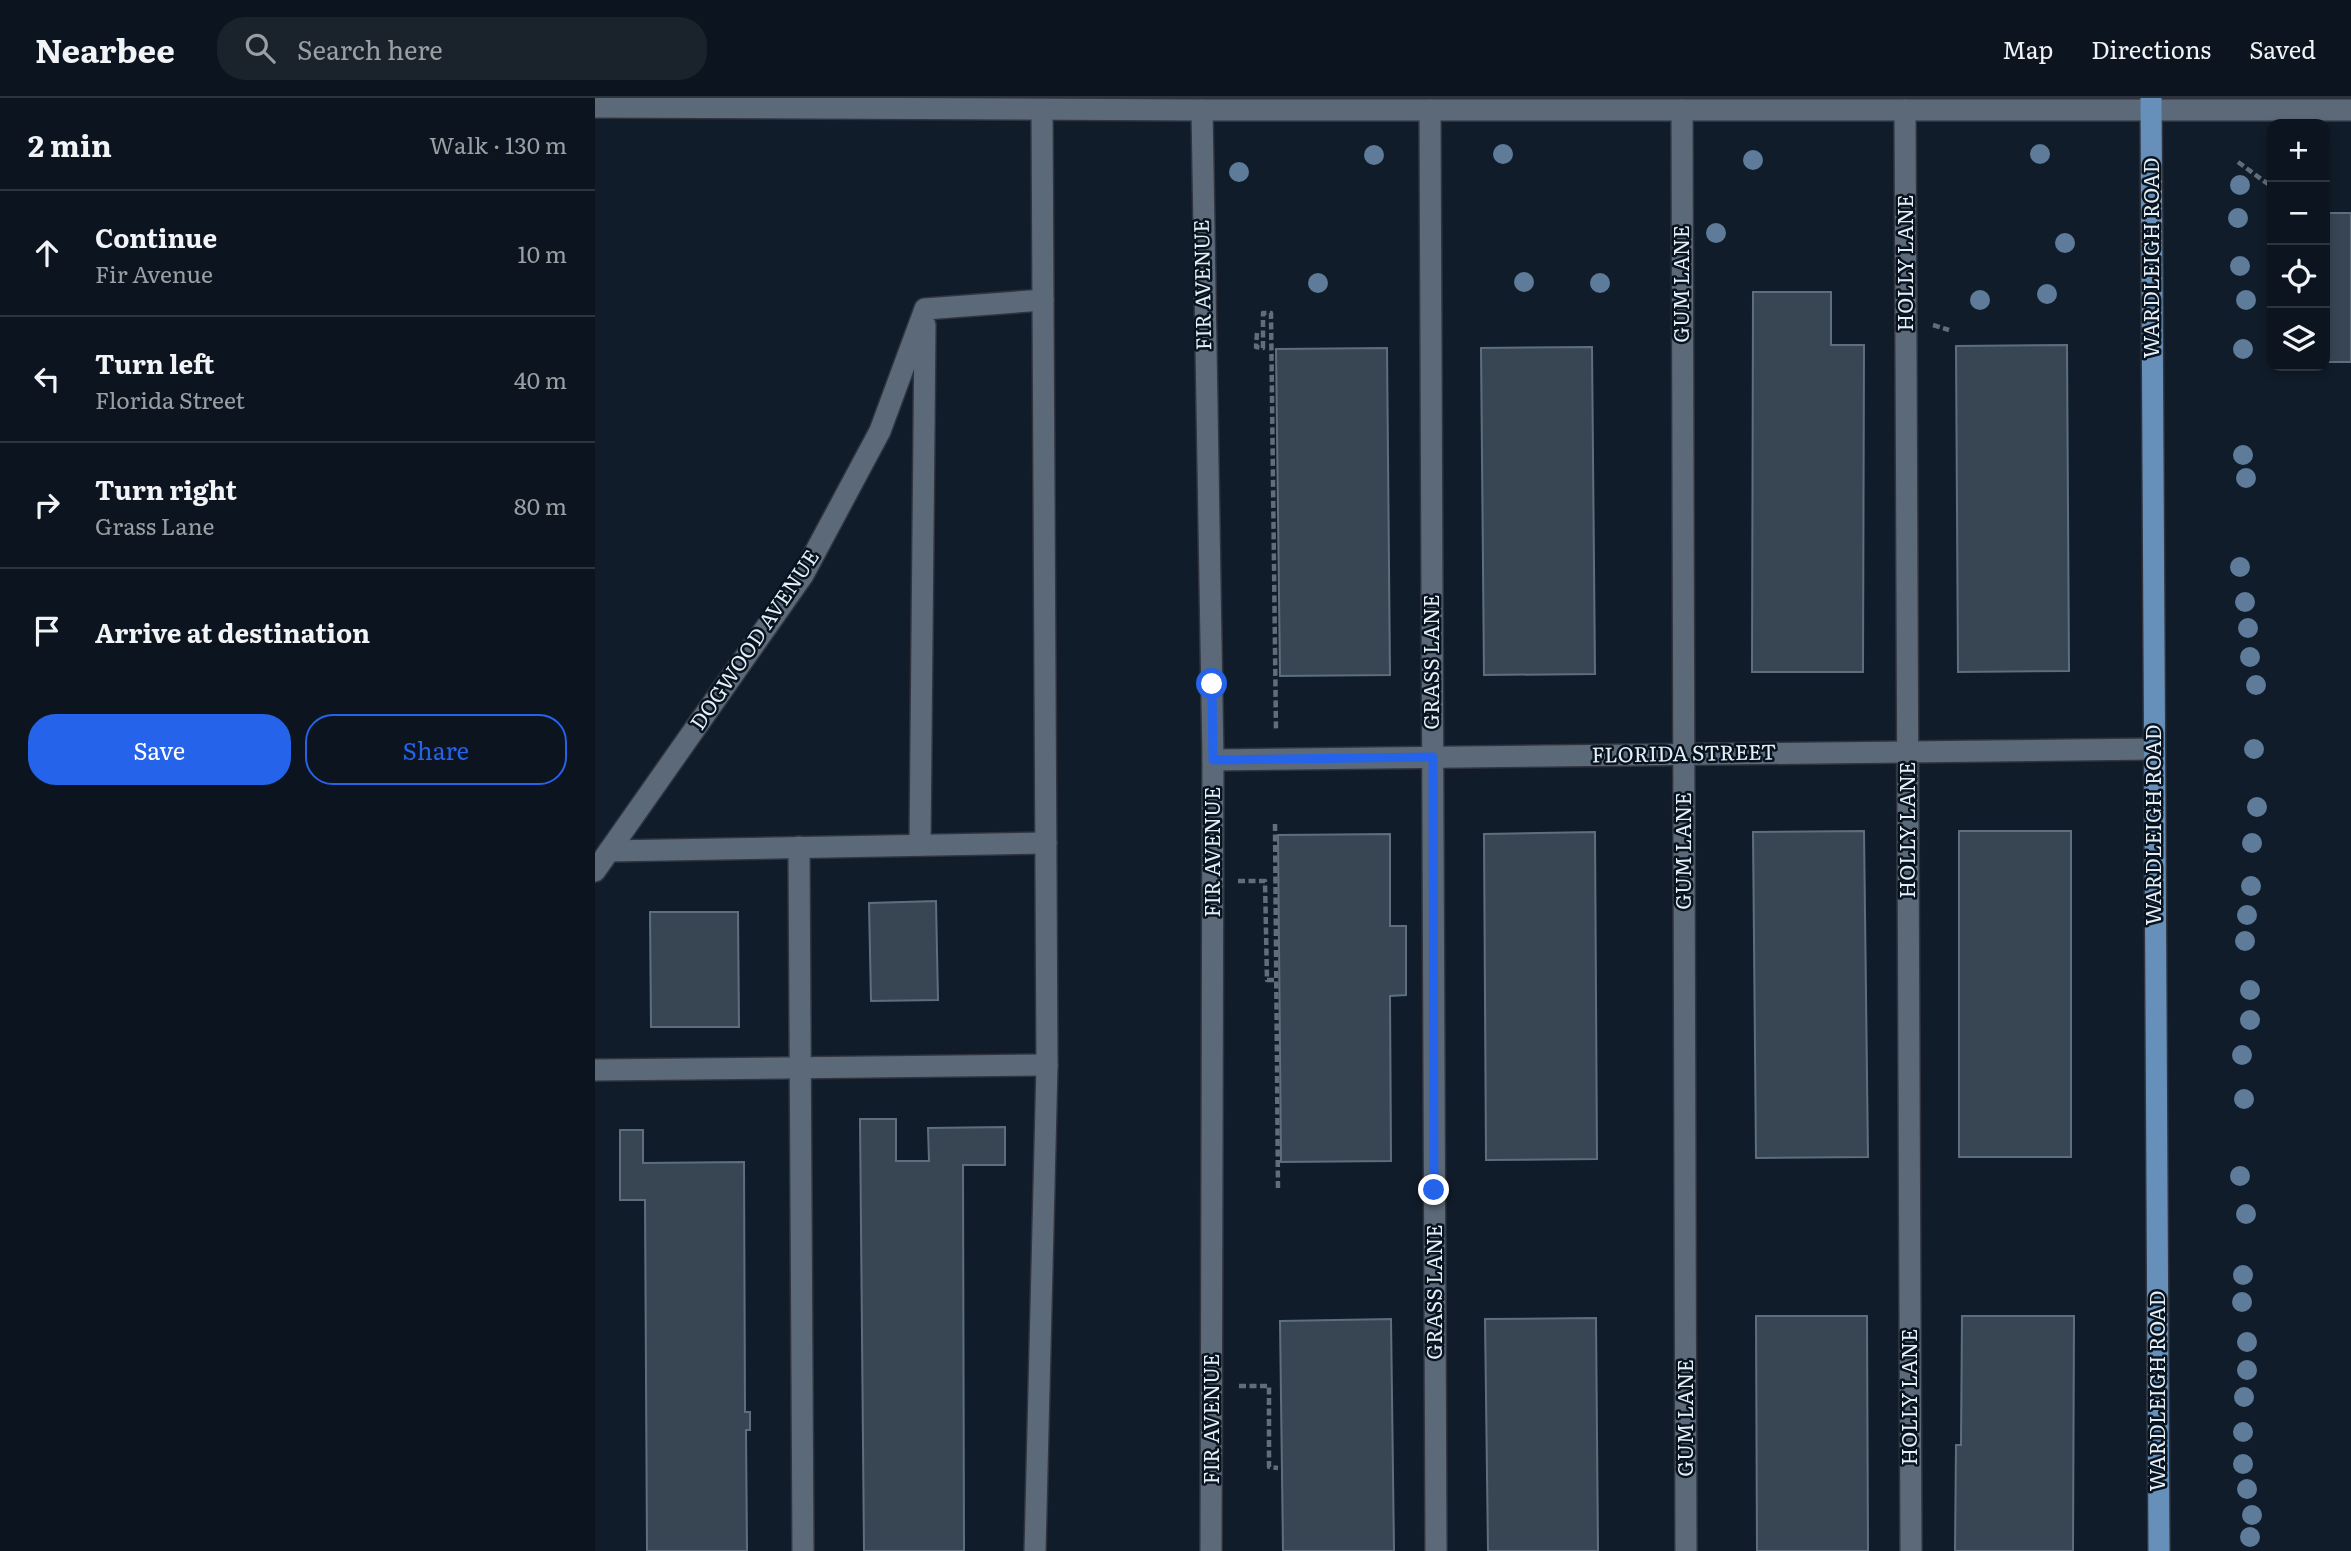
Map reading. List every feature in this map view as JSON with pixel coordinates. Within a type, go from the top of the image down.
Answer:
[{"type":"main road","name":"WARDLEIGH ROAD","points":[[2151,104],[2159,1551]]},
{"type":"street","points":[[595,107],[635,102],[1042,110],[1906,110],[2151,104],[2351,110]]},
{"type":"street","points":[[1035,1551],[1047,1065],[1042,110]]},
{"type":"street","name":"FIR AVENUE","points":[[1202,110],[1213,760],[1211,1551]]},
{"type":"street","name":"GRASS LANE","points":[[1430,110],[1436,1551]]},
{"type":"street","name":"GUM LANE","points":[[1682,110],[1686,1551]]},
{"type":"street","name":"HOLLY LANE","points":[[1906,110],[1911,1551]]},
{"type":"street","points":[[920,845],[925,309],[1043,300]]},
{"type":"street","name":"DOGWOOD AVENUE","points":[[595,871],[803,575],[880,430],[925,309]]},
{"type":"street","name":"FLORIDA STREET","points":[[1213,760],[2154,749]]},
{"type":"street","points":[[609,851],[1046,843]]},
{"type":"street","points":[[799,847],[803,1551]]},
{"type":"street","points":[[595,1070],[1047,1065]]},
{"type":"path","points":[[2238,162],[2267,183]]},
{"type":"path","points":[[1257,333],[1256,347],[1263,348],[1263,313],[1271,313],[1276,732]]},
{"type":"path","points":[[1275,824],[1278,1189]]},
{"type":"path","points":[[1265,881],[1267,980],[1276,980]]},
{"type":"path","points":[[1269,1386],[1269,1467],[1278,1468]]},
{"type":"building","points":[[2330,213],[2351,213],[2351,362],[2330,362]]},
{"type":"building","points":[[1753,292],[1831,292],[1831,345],[1864,345],[1863,672],[1752,672]]},
{"type":"building","points":[[2067,345],[2069,671],[1958,672],[1956,346]]},
{"type":"building","points":[[1592,347],[1595,674],[1484,675],[1481,348]]},
{"type":"building","points":[[1387,348],[1390,675],[1280,676],[1276,349]]},
{"type":"building","points":[[1864,831],[1868,1157],[1756,1158],[1753,832]]},
{"type":"building","points":[[1959,831],[2071,831],[2071,1157],[1959,1157]]},
{"type":"building","points":[[1595,832],[1597,1159],[1486,1160],[1484,834]]},
{"type":"building","points":[[1390,834],[1390,926],[1406,926],[1406,995],[1390,996],[1391,1161],[1281,1162],[1278,835]]},
{"type":"building","points":[[936,901],[938,1000],[871,1001],[869,903]]},
{"type":"building","points":[[650,912],[738,912],[739,1027],[651,1027]]},
{"type":"building","points":[[860,1119],[896,1119],[896,1161],[929,1161],[928,1128],[1005,1127],[1005,1165],[963,1165],[964,1551],[864,1551]]},
{"type":"building","points":[[620,1130],[643,1130],[643,1163],[744,1162],[745,1412],[750,1412],[750,1430],[746,1430],[747,1551],[647,1551],[645,1200],[620,1200]]},
{"type":"building","points":[[1756,1316],[1867,1316],[1868,1551],[1757,1551]]},
{"type":"building","points":[[1962,1316],[2074,1316],[2073,1551],[1955,1551],[1956,1445],[1961,1445]]},
{"type":"building","points":[[1596,1318],[1598,1551],[1488,1551],[1485,1319]]},
{"type":"building","points":[[1391,1319],[1394,1551],[1283,1551],[1280,1321]]},
{"type":"route","points":[[1212,684],[1213,760],[1433,757],[1434,1190]]}]
